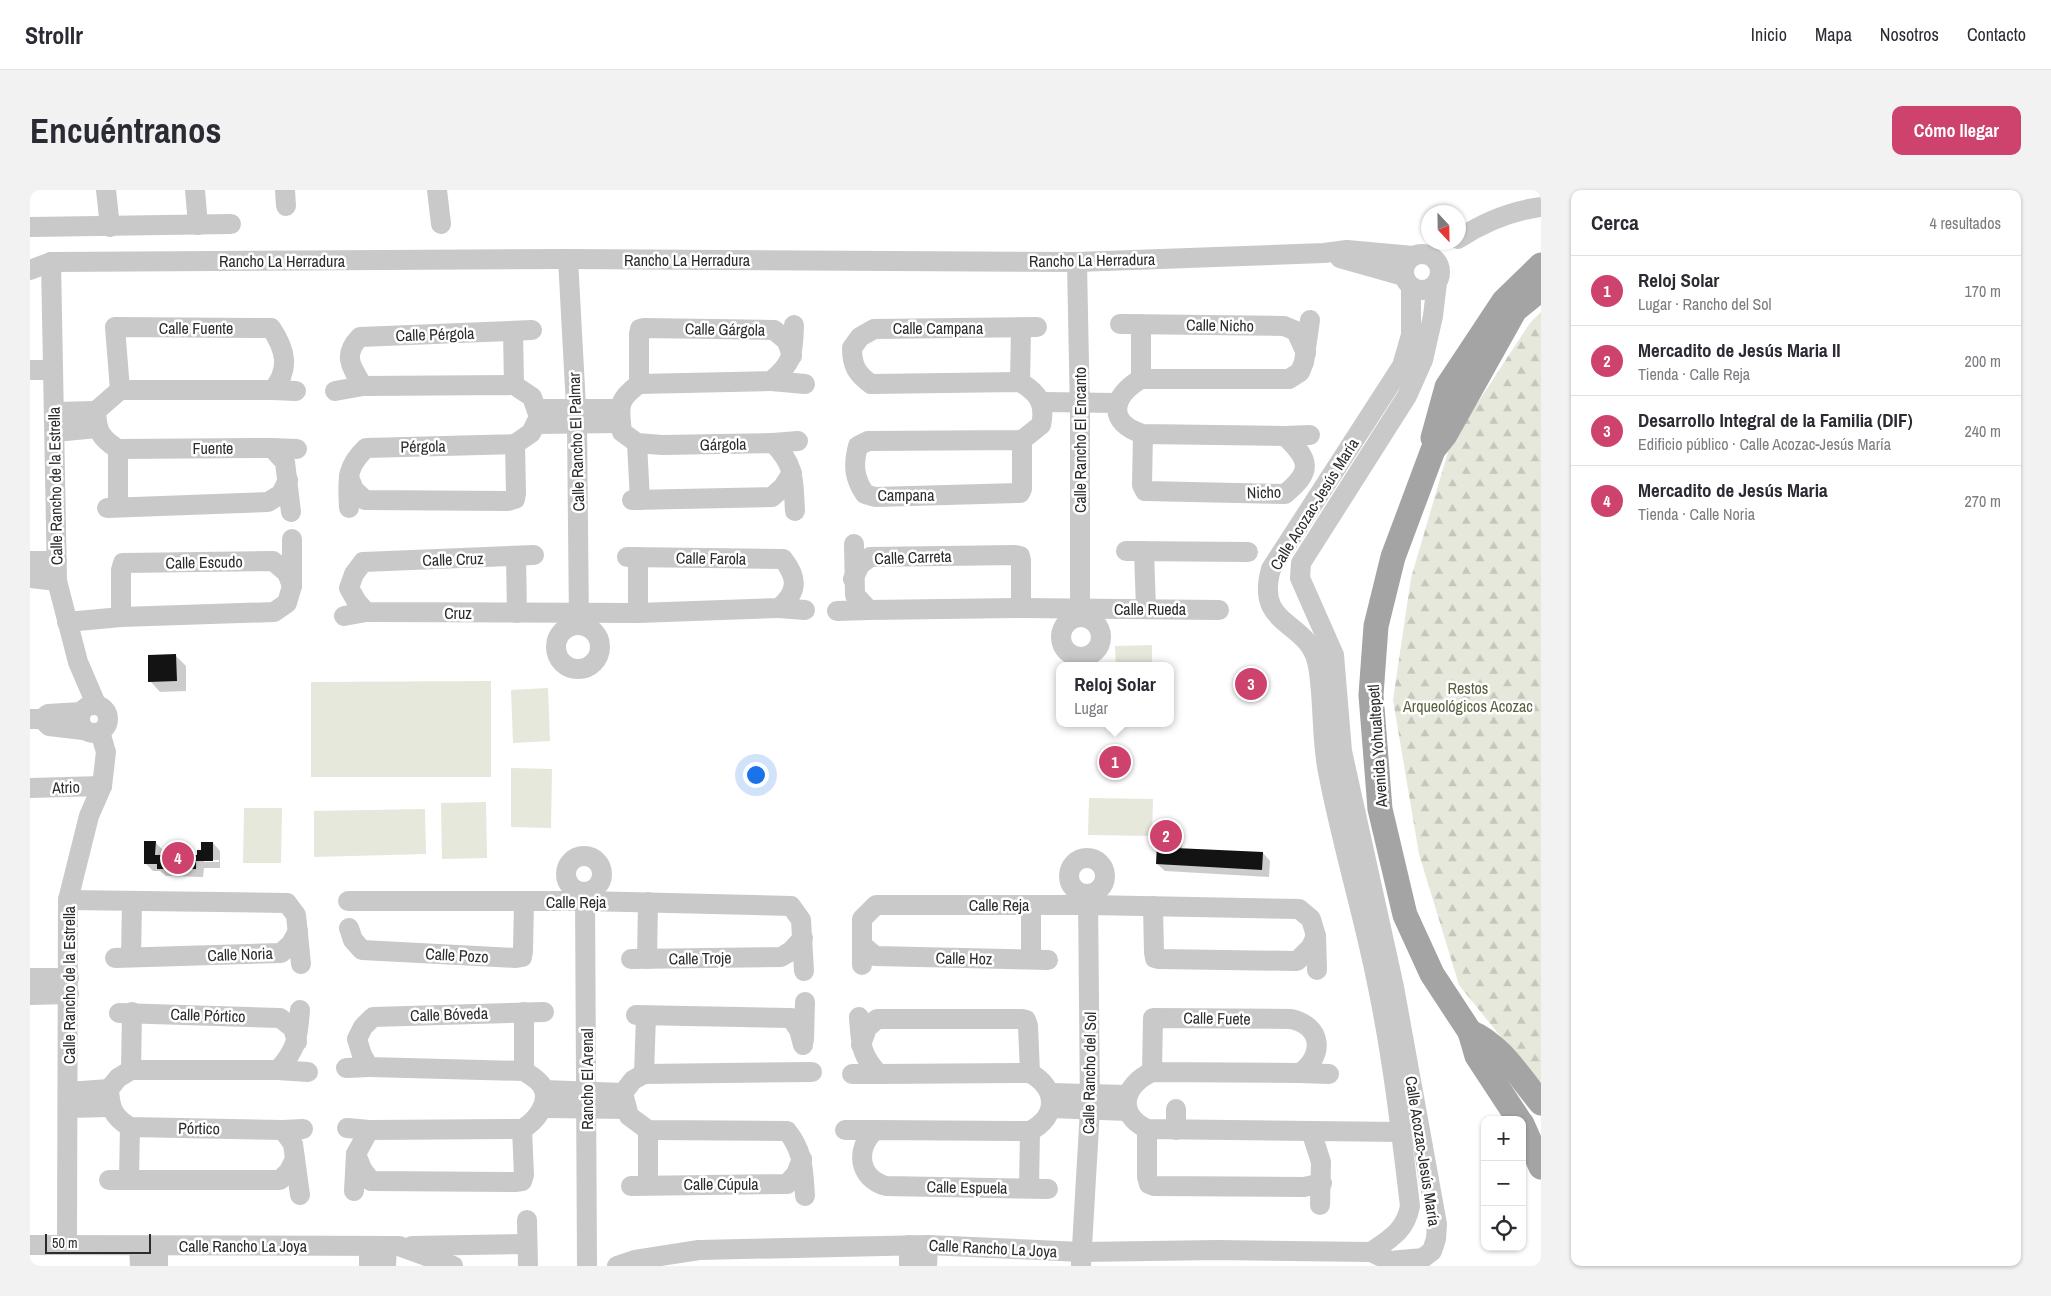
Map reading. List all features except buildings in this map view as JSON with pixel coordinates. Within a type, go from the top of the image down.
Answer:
[{"type":"main road","name":"Avenida Yohualtepetl","points":[[1518,1116],[1515,1091],[1500,1054],[1482,1037],[1470,1032],[1432,974],[1406,915],[1380,809],[1371,695],[1376,626],[1393,557],[1433,450],[1444,435],[1510,306],[1541,265]]},
{"type":"main road","name":"Avenida Yohualtepetl","points":[[1510,306],[1541,289]]},
{"type":"main road","name":"Avenida Yohualtepetl","points":[[1515,1091],[1541,1103]]},
{"type":"main road","points":[[1526,1133],[1541,1167]]},
{"type":"street","points":[[106,190],[110,227]]},
{"type":"street","points":[[195,190],[198,225]]},
{"type":"street","points":[[438,190],[441,224]]},
{"type":"street","points":[[1466,234],[1482,224],[1520,210],[1541,207]]},
{"type":"street","points":[[30,227],[231,224]]},
{"type":"street","name":"Rancho La Herradura","points":[[51,262],[568,259],[1077,262],[1347,250],[1413,256]]},
{"type":"street","points":[[1436,261],[1441,250]]},
{"type":"street","name":"Rancho La Herradura","points":[[1324,252],[1408,281]]},
{"type":"street","points":[[1428,255],[1436,261],[1440,270],[1437,282],[1423,290],[1408,281],[1404,268],[1413,256],[1428,255]]},
{"type":"street","name":"Calle Rancho El Palmar","points":[[568,259],[577,417],[579,619]]},
{"type":"street","points":[[30,270],[51,262]]},
{"type":"street","name":"Calle Rancho de la Estrella","points":[[51,262],[57,582],[78,662],[90,720],[106,752],[102,786],[89,816],[68,900],[67,1245]]},
{"type":"street","name":"Calle Rancho El Encanto","points":[[1077,262],[1080,410],[1080,613]]},
{"type":"street","name":"Calle Acozac-Jesús María","points":[[1408,281],[1411,335],[1402,366],[1271,569],[1266,584],[1268,600],[1278,618],[1308,640],[1318,664],[1327,769],[1348,867],[1399,1060],[1437,1224],[1436,1239],[1432,1251],[1419,1262]]},
{"type":"street","name":"Calle Acozac-Jesús María","points":[[1371,1252],[1399,1232],[1408,1217],[1410,1206],[1401,1132],[1399,1060],[1342,751],[1334,655],[1300,578],[1301,563],[1407,396],[1423,360],[1433,316],[1437,282]]},
{"type":"street","points":[[284,319],[284,357]]},
{"type":"street","points":[[1289,379],[1300,372],[1306,353],[1310,320]]},
{"type":"street","points":[[350,323],[352,345],[349,356],[353,371],[363,386]]},
{"type":"street","name":"Calle Nicho","points":[[1120,324],[1284,326],[1296,331],[1306,353]]},
{"type":"street","points":[[1141,324],[1141,379]]},
{"type":"street","points":[[771,381],[783,371],[792,356],[794,325]]},
{"type":"street","name":"Calle Fuente","points":[[120,390],[115,327],[271,328],[280,340],[284,357],[282,379],[272,390]]},
{"type":"street","name":"Calle Campana","points":[[871,384],[858,375],[854,366],[852,348],[860,337],[874,329],[1029,327],[1020,382]]},
{"type":"street","name":"Calle Gárgola","points":[[652,389],[640,329],[774,330],[787,341],[792,356]]},
{"type":"street","name":"Calle Pérgola","points":[[352,345],[360,337],[523,331],[514,385]]},
{"type":"street","points":[[30,370],[53,370]]},
{"type":"street","points":[[1310,435],[1143,434],[1129,430],[1118,409],[1121,394],[1128,386],[1141,379],[1314,378]]},
{"type":"street","points":[[792,473],[783,487],[772,496],[636,500],[637,442],[622,432],[621,401],[652,389],[771,381],[805,384]]},
{"type":"street","points":[[851,388],[871,384],[1020,382],[1034,390],[1043,409],[1041,425],[1022,440],[868,441],[858,446],[851,502]]},
{"type":"street","points":[[336,391],[363,386],[514,385],[532,397],[538,417],[531,433],[515,444],[515,499],[365,500],[354,490],[348,476]]},
{"type":"street","points":[[55,432],[97,420],[120,390],[296,391]]},
{"type":"street","points":[[1043,409],[1118,409]]},
{"type":"street","points":[[54,412],[97,420]]},
{"type":"street","points":[[538,417],[620,416]]},
{"type":"street","points":[[97,420],[108,443],[118,449],[113,508],[268,502],[281,494],[288,480]]},
{"type":"street","name":"Nicho","points":[[1143,434],[1142,485],[1145,491],[1285,494],[1299,483],[1306,470],[1305,460],[1299,450],[1285,436]]},
{"type":"street","name":"Gárgola","points":[[637,442],[661,438],[773,443]]},
{"type":"street","points":[[773,443],[798,440]]},
{"type":"street","name":"Campana","points":[[854,472],[865,494],[875,497],[1020,493],[1022,489],[1022,440]]},
{"type":"street","points":[[773,443],[787,457],[792,473],[795,511]]},
{"type":"street","name":"Pérgola","points":[[348,476],[356,449],[515,444]]},
{"type":"street","points":[[272,448],[297,449]]},
{"type":"street","points":[[272,448],[284,462],[291,512]]},
{"type":"street","name":"Fuente","points":[[118,449],[272,448]]},
{"type":"street","points":[[348,476],[349,508]]},
{"type":"street","points":[[1307,513],[1325,524]]},
{"type":"street","points":[[274,612],[287,603],[292,586],[292,540]]},
{"type":"street","points":[[853,579],[854,544]]},
{"type":"street","points":[[1146,608],[1135,551],[1248,552]]},
{"type":"street","points":[[351,553],[351,581],[356,602],[366,612]]},
{"type":"street","name":"Calle Cruz","points":[[351,581],[363,562],[525,556],[517,613]]},
{"type":"street","name":"Calle Carreta","points":[[869,610],[855,595],[853,579],[860,565],[870,557],[1020,556],[1021,608]]},
{"type":"street","name":"Calle Farola","points":[[638,614],[633,557],[741,563],[783,559],[792,571],[794,585],[790,599],[779,608]]},
{"type":"street","points":[[30,560],[57,561]]},
{"type":"street","name":"Calle Escudo","points":[[121,616],[121,570],[123,563],[273,561],[287,573],[292,586]]},
{"type":"street","points":[[30,578],[57,582]]},
{"type":"street","points":[[579,619],[741,604],[805,610]]},
{"type":"street","points":[[837,611],[1021,608]]},
{"type":"street","name":"Calle Rueda","points":[[1021,608],[1080,613],[1146,608],[1219,610]]},
{"type":"street","points":[[67,622],[121,616],[274,612],[298,614]]},
{"type":"street","points":[[344,616],[366,612]]},
{"type":"street","name":"Cruz","points":[[366,612],[517,613],[579,619]]},
{"type":"street","points":[[36,719],[49,726],[90,720]]},
{"type":"street","name":"Atrio","points":[[30,788],[102,786]]},
{"type":"street","name":"Calle Reja","points":[[349,928],[354,900],[524,902],[585,897],[750,911],[791,906],[801,920],[803,938]]},
{"type":"street","name":"Rancho El Arenal","points":[[585,897],[587,1266]]},
{"type":"street","name":"Calle Reja","points":[[862,938],[862,919],[876,905],[1031,905],[1089,899],[1283,916],[1298,910],[1311,919],[1316,936],[1317,970]]},
{"type":"street","name":"Calle Rancho del Sol","points":[[1081,1259],[1090,1102],[1089,899]]},
{"type":"street","points":[[68,900],[132,901],[242,909],[287,903],[296,915],[301,964]]},
{"type":"street","name":"Calle Noria","points":[[132,901],[123,958],[241,949],[281,953],[291,944],[298,931]]},
{"type":"street","name":"Calle Pozo","points":[[349,928],[354,940],[362,950],[516,958],[522,957],[523,951],[524,902]]},
{"type":"street","name":"Calle Troje","points":[[648,902],[639,959],[746,950],[781,957],[791,951],[803,938]]},
{"type":"street","name":"Calle Hoz","points":[[862,938],[875,956],[1039,960],[1031,905]]},
{"type":"street","points":[[1153,906],[1155,958],[1285,954],[1297,961],[1311,947],[1316,936]]},
{"type":"street","points":[[349,928],[349,953]]},
{"type":"street","points":[[803,938],[804,971]]},
{"type":"street","points":[[862,938],[862,965]]},
{"type":"street","points":[[30,978],[69,986]]},
{"type":"street","points":[[30,995],[69,986]]},
{"type":"street","points":[[791,1072],[799,1059],[803,1045],[805,1002]]},
{"type":"street","points":[[129,1179],[130,1127],[116,1119],[109,1098],[118,1078],[131,1070],[154,1078],[267,1064],[289,1058],[297,1042],[300,1010]]},
{"type":"street","points":[[524,1071],[524,1012],[544,1012]]},
{"type":"street","name":"Calle Bóveda","points":[[369,1066],[362,1055],[357,1039],[363,1027],[373,1017],[524,1012]]},
{"type":"street","name":"Calle Pórtico","points":[[131,1070],[125,1013],[263,1025],[280,1018],[293,1028],[297,1042]]},
{"type":"street","points":[[644,1074],[641,1015],[770,1023],[791,1018],[799,1030],[803,1045]]},
{"type":"street","points":[[1291,1068],[1314,1059],[1321,1015]]},
{"type":"street","points":[[859,1016],[861,1045],[866,1061],[889,1070]]},
{"type":"street","name":"Calle Fuete","points":[[1152,1072],[1153,1018],[1280,1026],[1302,1022],[1310,1028],[1316,1042]]},
{"type":"street","points":[[861,1045],[867,1028],[877,1019],[894,1024],[1026,1020],[1030,1074]]},
{"type":"street","points":[[267,1064],[308,1072]]},
{"type":"street","points":[[346,1068],[369,1066],[500,1077],[524,1071]]},
{"type":"street","points":[[805,1196],[802,1159],[797,1143],[783,1135],[673,1123],[648,1130],[629,1116],[625,1101],[633,1080],[644,1074],[671,1080],[770,1067],[791,1072],[812,1072]]},
{"type":"street","points":[[1329,1074],[1291,1068],[1177,1080],[1152,1072],[1140,1077],[1127,1103],[1132,1119],[1147,1129],[1287,1139],[1311,1131],[1401,1132]]},
{"type":"street","points":[[845,1130],[875,1130],[895,1136],[1030,1131],[1045,1121],[1051,1100],[1038,1078],[1030,1074],[889,1070],[852,1074]]},
{"type":"street","points":[[347,1128],[369,1130],[392,1136],[501,1121],[522,1129],[529,1126],[544,1099],[541,1084],[524,1071]]},
{"type":"street","points":[[68,1100],[109,1098]]},
{"type":"street","points":[[544,1099],[625,1101]]},
{"type":"street","points":[[1051,1100],[1127,1103]]},
{"type":"street","points":[[1176,1109],[1176,1130]]},
{"type":"street","name":"Pórtico","points":[[130,1127],[153,1119],[270,1134]]},
{"type":"street","points":[[270,1134],[303,1129]]},
{"type":"street","points":[[356,1154],[362,1169],[371,1181],[391,1176],[522,1181],[524,1175],[522,1129]]},
{"type":"street","points":[[1147,1129],[1147,1177],[1149,1184],[1154,1186],[1286,1180],[1304,1187],[1322,1183]]},
{"type":"street","points":[[354,1191],[356,1154],[369,1130]]},
{"type":"street","name":"Calle Cúpula","points":[[648,1130],[639,1186],[769,1178],[787,1184],[796,1174],[802,1159]]},
{"type":"street","name":"Calle Espuela","points":[[875,1130],[864,1143],[861,1159],[866,1174],[873,1181],[886,1186],[895,1181],[1039,1189],[1030,1131]]},
{"type":"street","points":[[1311,1131],[1321,1162],[1320,1205]]},
{"type":"street","points":[[270,1134],[293,1144],[300,1195]]},
{"type":"street","points":[[109,1180],[263,1174],[280,1180],[289,1172],[295,1159]]},
{"type":"street","points":[[527,1220],[528,1266]]},
{"type":"street","points":[[1393,1236],[1399,1250],[1419,1262]]},
{"type":"street","name":"Calle Rancho La Joya","points":[[30,1244],[67,1245],[145,1253],[382,1254],[453,1266]]},
{"type":"street","points":[[382,1254],[527,1244]]},
{"type":"street","points":[[908,1266],[918,1245]]},
{"type":"street","points":[[918,1245],[928,1266]]},
{"type":"street","name":"Calle Rancho La Joya","points":[[617,1266],[690,1258],[918,1245],[1081,1259],[1225,1258],[1371,1252]]},
{"type":"street","points":[[1371,1252],[1390,1261],[1419,1262]]},
{"type":"street","points":[[145,1253],[158,1266]]},
{"type":"green space","name":"Restos Arqueológicos Acozac","points":[[1541,312],[1541,1082],[1526,1068],[1459,985],[1419,854],[1393,700],[1411,578],[1450,445],[1530,323]]},
{"type":"green space","points":[[1152,645],[1152,662],[1116,662],[1115,646]]},
{"type":"green space","points":[[491,681],[491,777],[311,777],[311,682]]},
{"type":"green space","points":[[548,688],[550,741],[513,743],[511,690]]},
{"type":"green space","points":[[511,768],[552,769],[551,828],[511,827]]},
{"type":"green space","points":[[1089,798],[1153,799],[1152,836],[1088,835]]},
{"type":"green space","points":[[486,802],[487,858],[442,859],[441,803]]},
{"type":"green space","points":[[244,808],[282,808],[281,863],[243,863]]},
{"type":"green space","points":[[425,809],[426,854],[314,857],[314,811]]},
{"type":"place","name":"Desarrollo Integral de la Familia (DIF)","points":[[1251,684]]},
{"type":"place","name":"Reloj Solar","points":[[1115,762]]},
{"type":"place","name":"Mercadito de Jesús Maria II","points":[[1166,836]]},
{"type":"place","name":"Mercadito de Jesús Maria","points":[[178,858]]}]
